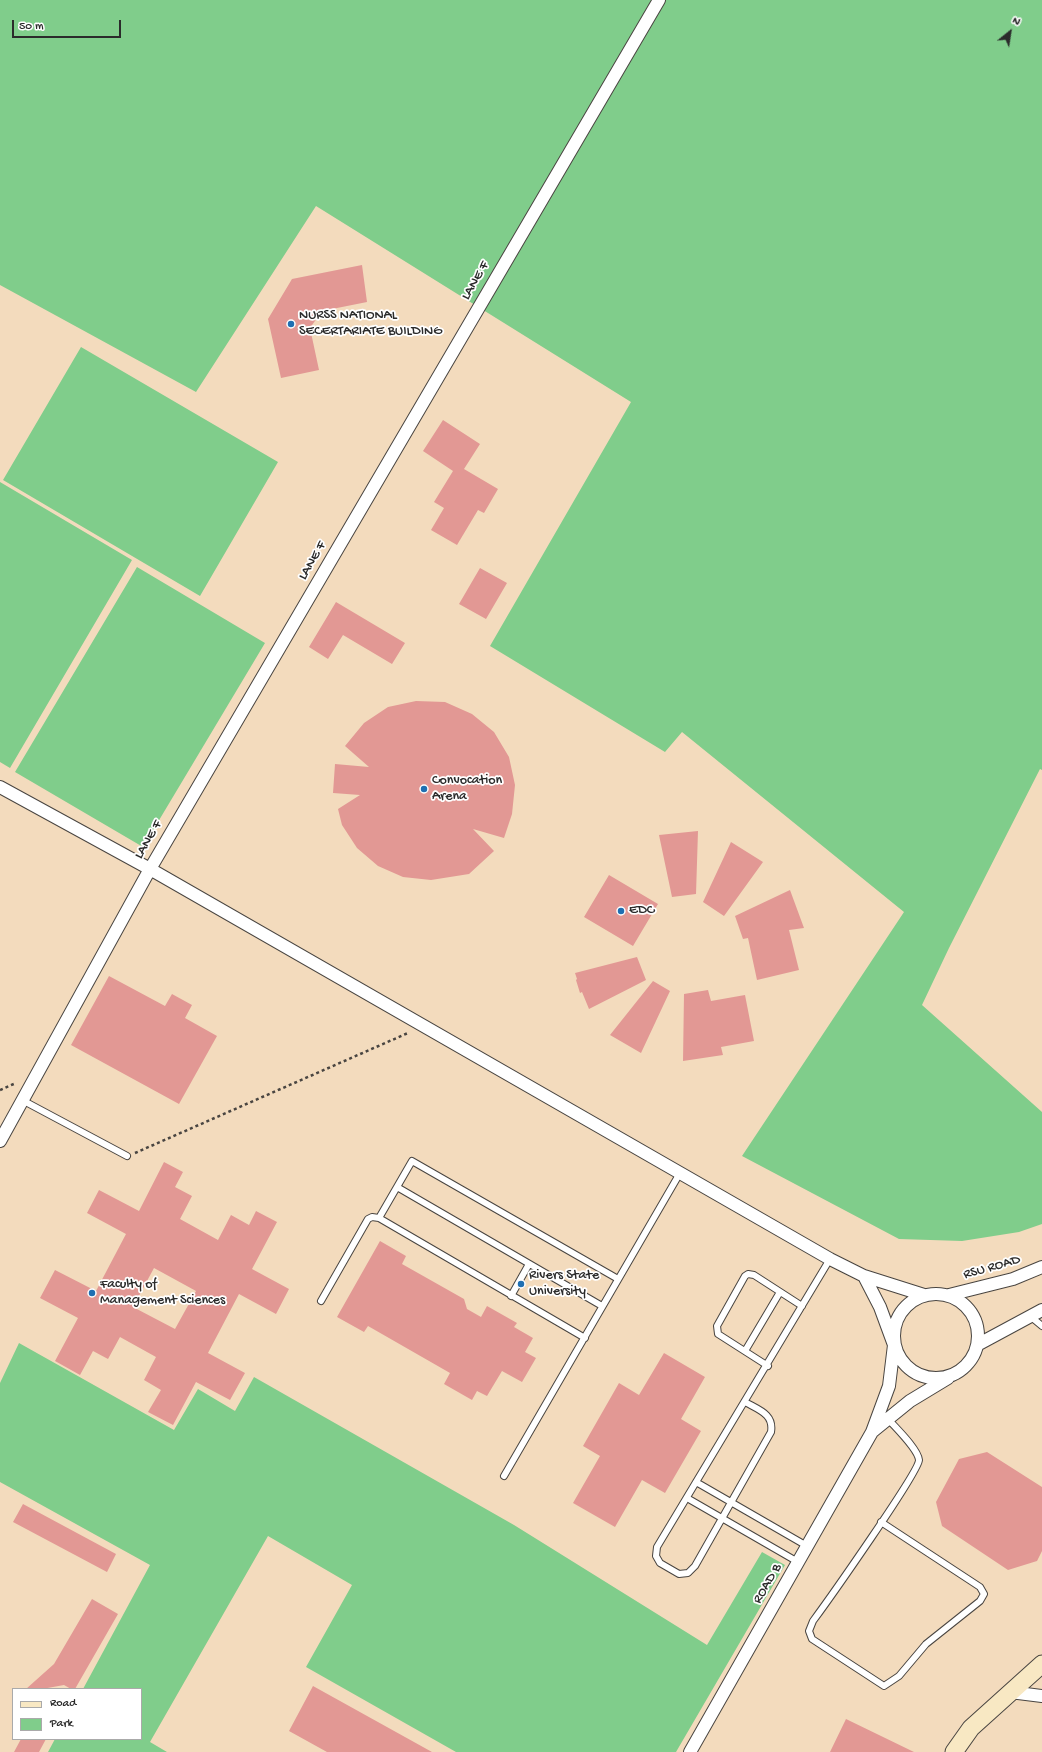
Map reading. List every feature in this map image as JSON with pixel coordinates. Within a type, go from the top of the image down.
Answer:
[{"type":"street","name":"LANE F","points":[[0,1140],[150,869],[658,0]]},
{"type":"street","points":[[0,787],[150,869],[830,1259],[864,1276],[924,1295]]},
{"type":"street","name":"RSU ROAD","points":[[949,1295],[1013,1279],[1042,1267]]},
{"type":"street","points":[[864,1276],[880,1307],[899,1357],[907,1367],[917,1374],[936,1378],[954,1374]]},
{"type":"street","points":[[936,1293],[949,1295],[960,1301],[970,1310],[973,1315],[976,1321],[978,1333],[977,1346],[969,1363],[910,1401],[872,1432],[889,1386],[894,1345],[893,1332],[896,1320],[907,1304],[924,1295],[936,1293]]},
{"type":"street","points":[[977,1346],[1042,1310]]},
{"type":"street","name":"ROAD B","points":[[690,1752],[872,1432]]},
{"type":"street","points":[[954,1752],[971,1728],[1042,1664]]},
{"type":"street","points":[[1010,1692],[1042,1696]]},
{"type":"lane","points":[[22,1100],[127,1156]]},
{"type":"lane","points":[[379,1218],[412,1160],[618,1279]]},
{"type":"lane","points":[[504,1476],[680,1173]]},
{"type":"lane","points":[[397,1187],[602,1306]]},
{"type":"lane","points":[[321,1301],[368,1219],[372,1217],[379,1218],[584,1338]]},
{"type":"lane","points":[[746,1402],[770,1417],[772,1423],[771,1432],[695,1566],[688,1573],[679,1574],[660,1564],[656,1556],[657,1547],[768,1366],[830,1259]]},
{"type":"lane","points":[[511,1296],[529,1264]]},
{"type":"lane","points":[[768,1366],[718,1334],[717,1326],[744,1276],[748,1274],[754,1276],[802,1306]]},
{"type":"lane","points":[[745,1351],[780,1292]]},
{"type":"lane","points":[[1029,1316],[1042,1326]]},
{"type":"lane","points":[[881,1522],[980,1587],[984,1594],[980,1601],[926,1644],[899,1676],[884,1686],[812,1639],[809,1631],[813,1621],[915,1472],[919,1462],[917,1454],[888,1419]]},
{"type":"lane","points":[[696,1482],[807,1546]]},
{"type":"lane","points":[[687,1498],[798,1562]]},
{"type":"path","points":[[127,1156],[424,1026]]},
{"type":"green space","points":[[0,0],[1042,0],[1042,770],[1040,769],[949,948],[922,1005],[1042,1112],[1042,1224],[1019,1232],[962,1241],[899,1239],[742,1156],[904,912],[682,732],[665,752],[490,646],[631,402],[316,206],[196,392],[0,285]]},
{"type":"green space","points":[[81,347],[278,462],[200,596],[3,480]]},
{"type":"green space","points":[[0,482],[132,560],[10,768],[0,762]]},
{"type":"green space","points":[[137,567],[265,643],[143,847],[15,772]]},
{"type":"green space","points":[[19,1343],[174,1430],[198,1389],[235,1411],[254,1377],[514,1525],[707,1645],[762,1552],[785,1565],[676,1752],[456,1752],[306,1667],[352,1585],[268,1536],[150,1742],[167,1752],[48,1752],[54,1740],[142,1740],[142,1688],[84,1688],[150,1565],[0,1482],[0,1383]]},
{"type":"building","name":"NURSS NATIONAL SECERTARIATE BUILDING","points":[[362,265],[367,302],[322,311],[310,328],[319,370],[281,378],[268,319],[292,279]]},
{"type":"building","points":[[443,420],[480,444],[464,469],[498,489],[484,513],[478,510],[457,545],[431,530],[444,508],[434,502],[453,471],[423,451]]},
{"type":"building","points":[[480,568],[507,583],[486,619],[459,604]]},
{"type":"building","points":[[336,602],[405,643],[392,664],[343,635],[328,659],[309,647]]},
{"type":"building","name":"Convocation Arena","points":[[416,701],[445,702],[472,714],[494,732],[509,757],[515,785],[512,814],[504,838],[473,829],[494,851],[469,874],[431,880],[403,877],[378,866],[357,848],[342,825],[338,809],[360,795],[333,793],[335,764],[369,767],[345,746],[364,723],[388,707]]},
{"type":"building","name":"EDC","points":[[698,831],[696,894],[672,897],[659,835]]},
{"type":"building","points":[[731,842],[763,862],[724,916],[703,902]]},
{"type":"building","name":"EDC","points":[[609,875],[658,904],[633,946],[584,917]]},
{"type":"building","points":[[790,890],[804,928],[789,930],[799,970],[757,980],[748,938],[743,939],[735,916]]},
{"type":"building","name":"EDC","points":[[637,957],[646,980],[589,1009],[582,992],[580,993],[575,973]]},
{"type":"building","points":[[109,976],[165,1006],[172,994],[192,1005],[185,1018],[217,1036],[179,1104],[71,1045]]},
{"type":"building","points":[[653,981],[670,991],[641,1053],[610,1035]]},
{"type":"building","points":[[708,990],[711,1001],[745,995],[754,1041],[721,1047],[723,1055],[683,1061],[684,994]]},
{"type":"building","name":"Faculty of Management Sciences","points":[[164,1162],[183,1172],[175,1187],[192,1196],[180,1219],[218,1240],[231,1215],[249,1225],[256,1211],[277,1222],[252,1269],[289,1289],[276,1314],[239,1294],[208,1353],[245,1373],[230,1400],[196,1382],[173,1425],[148,1412],[161,1390],[144,1380],[156,1357],[120,1337],[108,1359],[93,1351],[80,1375],[55,1361],[78,1318],[40,1298],[55,1270],[96,1291],[126,1234],[87,1213],[99,1190],[139,1211]],"holes":[[[154,1268],[196,1291],[175,1329],[133,1307]]]},
{"type":"building","points":[[380,1241],[406,1256],[402,1264],[464,1299],[467,1309],[481,1317],[487,1306],[517,1323],[514,1327],[533,1338],[525,1352],[536,1358],[522,1382],[502,1371],[487,1396],[477,1391],[472,1400],[444,1384],[450,1373],[368,1326],[364,1332],[337,1317]]},
{"type":"building","points":[[664,1353],[705,1377],[681,1419],[701,1431],[665,1493],[642,1480],[615,1527],[573,1503],[600,1456],[583,1446],[619,1383],[639,1395]]},
{"type":"building","points":[[987,1452],[1042,1487],[1042,1551],[1037,1561],[1008,1570],[942,1526],[936,1502],[959,1459]]},
{"type":"building","points":[[23,1504],[116,1554],[107,1572],[13,1522]]},
{"type":"building","points":[[92,1599],[118,1614],[76,1688],[69,1688],[64,1685],[48,1688],[27,1688],[54,1664]]},
{"type":"building","points":[[313,1686],[432,1752],[327,1752],[289,1731]]},
{"type":"building","points":[[846,1719],[914,1752],[830,1752]]},
{"type":"building","points":[[20,1740],[45,1740],[39,1752],[14,1752]]},
{"type":"place","name":"NURSS NATIONAL SECERTARIATE BUILDING","points":[[291,324]]},
{"type":"place","name":"Convocation Arena","points":[[424,789]]},
{"type":"place","name":"EDC","points":[[621,911]]},
{"type":"place","name":"Rivers State University","points":[[521,1284]]},
{"type":"place","name":"Faculty of Management Sciences","points":[[92,1293]]}]
